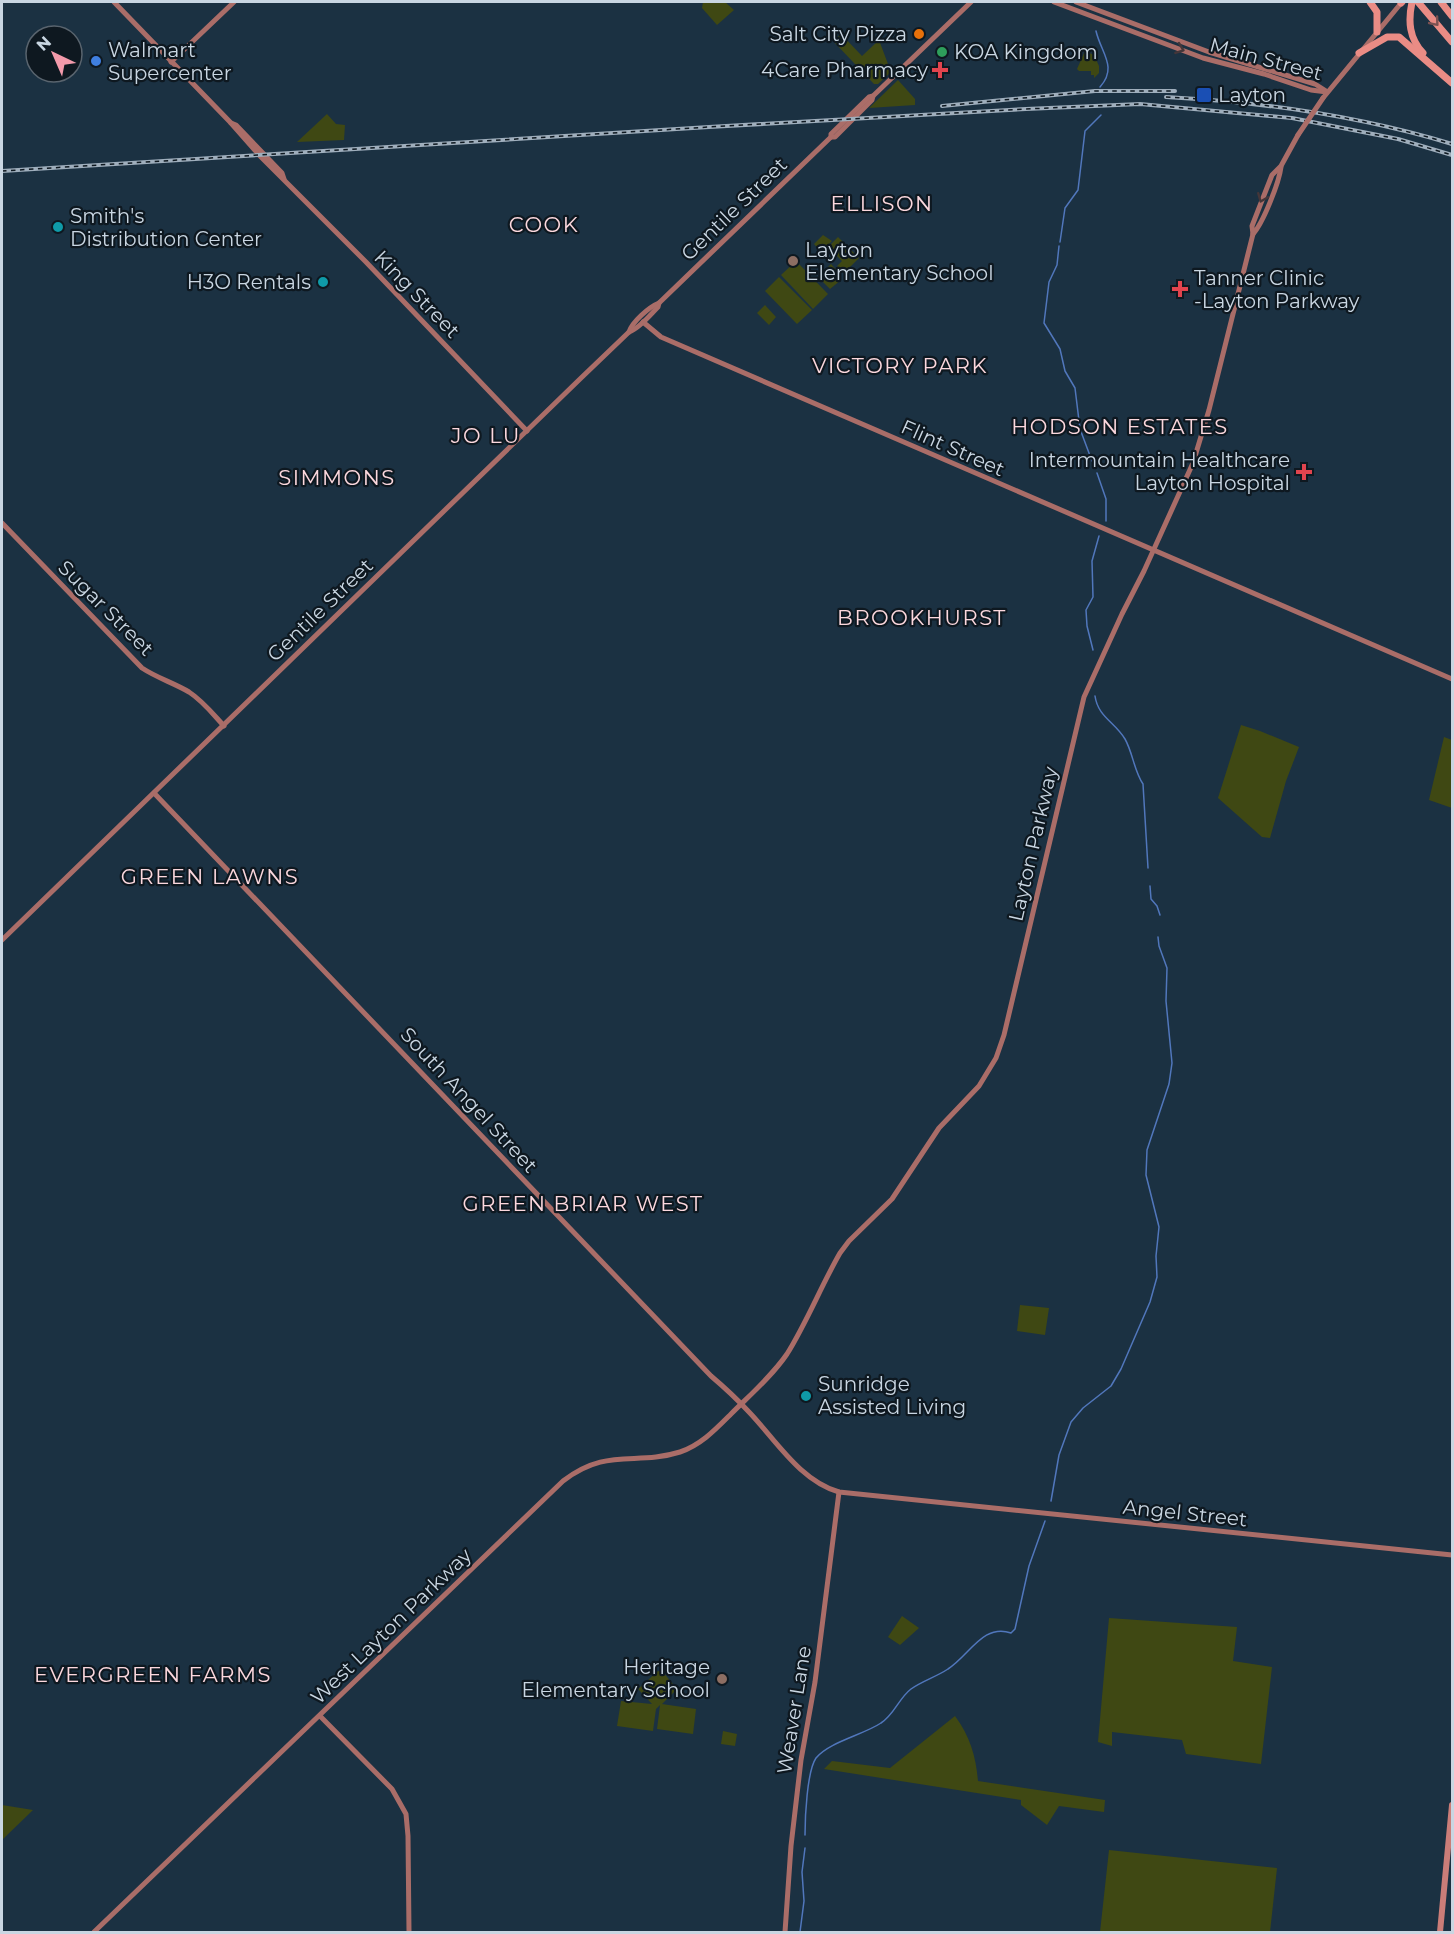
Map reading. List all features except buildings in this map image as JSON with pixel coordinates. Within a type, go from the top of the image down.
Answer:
[{"type":"highway","points":[[1370,2],[1377,11],[1377,32]]},
{"type":"highway","points":[[1413,2],[1410,21],[1414,42],[1452,83]]},
{"type":"highway","points":[[1418,2],[1452,42]]},
{"type":"highway","points":[[1440,2],[1452,16]]},
{"type":"highway","points":[[1359,53],[1387,37],[1396,36],[1437,68]]},
{"type":"main road","name":"King Street","points":[[114,2],[231,123],[252,148],[527,430]]},
{"type":"main road","points":[[171,62],[234,2]]},
{"type":"main road","name":"Gentile Street","points":[[2,940],[630,331],[633,325],[658,304],[831,137],[835,137],[872,100],[873,96],[971,2]]},
{"type":"main road","name":"Main Street","points":[[1054,2],[1203,58],[1264,74],[1311,90],[1327,92]]},
{"type":"main road","name":"Main Street","points":[[1076,2],[1209,52],[1315,84],[1327,92]]},
{"type":"main road","name":"Layton Parkway","points":[[741,1404],[785,1356],[845,1247],[892,1199],[939,1128],[979,1086],[996,1058],[1016,984],[1084,697],[1193,463],[1202,436],[1253,234],[1252,226],[1262,199],[1272,175],[1281,166],[1298,135],[1327,92],[1400,3]]},
{"type":"main road","name":"Gentile Street","points":[[643,322],[658,307],[658,304]]},
{"type":"main road","points":[[630,331],[643,322]]},
{"type":"main road","name":"Flint Street","points":[[643,322],[661,337],[1452,679]]},
{"type":"main road","name":"Sugar Street","points":[[2,523],[142,668],[156,678],[187,691],[224,726]]},
{"type":"main road","name":"South Angel Street","points":[[154,793],[806,1473],[821,1485],[839,1492],[916,1499]]},
{"type":"main road","name":"West Layton Parkway","points":[[94,1932],[563,1481],[592,1463],[668,1455],[682,1451],[710,1435],[741,1404]]},
{"type":"main road","name":"Weaver Lane","points":[[785,1932],[791,1846],[839,1492]]},
{"type":"main road","name":"Angel Street","points":[[916,1499],[1452,1555]]},
{"type":"main road","points":[[320,1716],[392,1789],[406,1814],[410,1932]]},
{"type":"main road","points":[[1440,1932],[1452,1805]]},
{"type":"green space","points":[[703,2],[725,2],[734,10],[717,25],[702,8]]},
{"type":"green space","points":[[841,34],[862,56],[879,40],[891,72],[878,84],[874,84],[833,41]]},
{"type":"green space","points":[[1085,51],[1094,55],[1099,66],[1099,73],[1094,78],[1091,71],[1077,69]]},
{"type":"green space","points":[[898,80],[915,99],[915,105],[869,108]]},
{"type":"green space","points":[[327,114],[336,124],[345,125],[344,140],[297,142]]},
{"type":"green space","points":[[823,235],[832,241],[821,252],[814,244]]},
{"type":"green space","points":[[838,237],[859,258],[844,273],[837,266],[842,261],[828,247]]},
{"type":"green space","points":[[796,261],[828,294],[813,309],[781,275]]},
{"type":"green space","points":[[831,264],[841,275],[841,280],[830,289],[818,277]]},
{"type":"green space","points":[[779,277],[812,310],[797,324],[765,291]]},
{"type":"green space","points":[[765,305],[776,317],[769,325],[757,313]]},
{"type":"green space","points":[[1241,725],[1299,747],[1286,781],[1270,838],[1262,837],[1218,798]]},
{"type":"green space","points":[[1444,737],[1452,740],[1452,808],[1429,800]]},
{"type":"green space","points":[[1020,1305],[1049,1308],[1045,1335],[1017,1331]]},
{"type":"green space","points":[[902,1616],[919,1628],[900,1645],[888,1637]]},
{"type":"green space","points":[[1109,1618],[1237,1627],[1233,1661],[1272,1667],[1261,1764],[1186,1754],[1182,1740],[1112,1732],[1112,1746],[1098,1742]]},
{"type":"green space","points":[[658,1671],[663,1672],[677,1689],[662,1704],[696,1709],[693,1734],[657,1729],[660,1705],[656,1709],[653,1731],[617,1726],[621,1701],[652,1704],[638,1689]]},
{"type":"green space","points":[[955,1716],[965,1731],[971,1747],[978,1781],[1105,1800],[1104,1812],[1059,1806],[1047,1825],[1021,1805],[1021,1800],[824,1769],[832,1761],[890,1768]]},
{"type":"green space","points":[[723,1731],[737,1734],[735,1746],[721,1744]]},
{"type":"green space","points":[[2,1805],[33,1810],[2,1840]]},
{"type":"green space","points":[[1109,1850],[1277,1868],[1270,1932],[1100,1932]]},
{"type":"waterway","points":[[1096,31],[1108,66],[1108,73],[1100,87]]},
{"type":"waterway","points":[[1060,242],[1065,208],[1078,190],[1085,131],[1101,115]]},
{"type":"waterway","points":[[1059,246],[1057,265],[1049,282],[1044,323],[1060,349],[1065,371],[1075,388],[1080,429],[1092,461]]},
{"type":"waterway","points":[[1097,473],[1106,499],[1106,521]]},
{"type":"waterway","points":[[1093,650],[1086,610],[1093,597],[1092,561],[1099,536]]},
{"type":"waterway","points":[[1095,696],[1103,714],[1125,739],[1143,784],[1148,868]]},
{"type":"waterway","points":[[1150,886],[1151,899],[1160,915]]},
{"type":"waterway","points":[[1051,1501],[1059,1455],[1071,1422],[1083,1408],[1111,1386],[1121,1369],[1150,1302],[1157,1277],[1156,1256],[1159,1227],[1146,1175],[1147,1150],[1169,1084],[1172,1063],[1166,1001],[1167,968],[1158,937]]},
{"type":"waterway","points":[[805,1835],[806,1807],[813,1764],[822,1752],[881,1723],[911,1689],[948,1669],[984,1637],[1001,1631],[1011,1633],[1015,1629],[1029,1566],[1045,1521]]},
{"type":"waterway","points":[[800,1932],[804,1901],[802,1872],[805,1848]]},
{"type":"railway","points":[[942,106],[1095,91],[1175,91]]},
{"type":"railway","points":[[1166,97],[1203,99],[1311,112],[1382,126],[1452,144]]},
{"type":"railway","points":[[2,171],[709,127],[1140,104],[1292,118],[1398,139],[1452,155]]},
{"type":"place","name":"Salt City Pizza","points":[[919,34]]},
{"type":"place","name":"KOA Kingdom","points":[[942,52]]},
{"type":"place","name":"Walmart Supercenter","points":[[96,61]]},
{"type":"place","name":"4Care Pharmacy","points":[[940,70]]},
{"type":"place","name":"Layton","points":[[1204,95]]},
{"type":"place","name":"Smith's Distribution Center","points":[[58,227]]},
{"type":"place","name":"Layton Elementary School","points":[[793,261]]},
{"type":"place","name":"H3O Rentals","points":[[323,282]]},
{"type":"place","name":"Tanner Clinic -Layton Parkway","points":[[1180,289]]},
{"type":"place","name":"Intermountain Healthcare Layton Hospital","points":[[1304,472]]},
{"type":"place","name":"Sunridge Assisted Living","points":[[806,1396]]},
{"type":"place","name":"Heritage Elementary School","points":[[722,1679]]},
{"type":"district","name":"ELLISON","points":[[882,204]]},
{"type":"district","name":"COOK","points":[[544,225]]},
{"type":"district","name":"VICTORY PARK","points":[[900,366]]},
{"type":"district","name":"HODSON ESTATES","points":[[1120,427]]},
{"type":"district","name":"JO LU","points":[[486,436]]},
{"type":"district","name":"SIMMONS","points":[[337,478]]},
{"type":"district","name":"BROOKHURST","points":[[922,618]]},
{"type":"district","name":"GREEN LAWNS","points":[[210,877]]},
{"type":"district","name":"GREEN BRIAR WEST","points":[[583,1204]]},
{"type":"district","name":"EVERGREEN FARMS","points":[[153,1675]]}]
